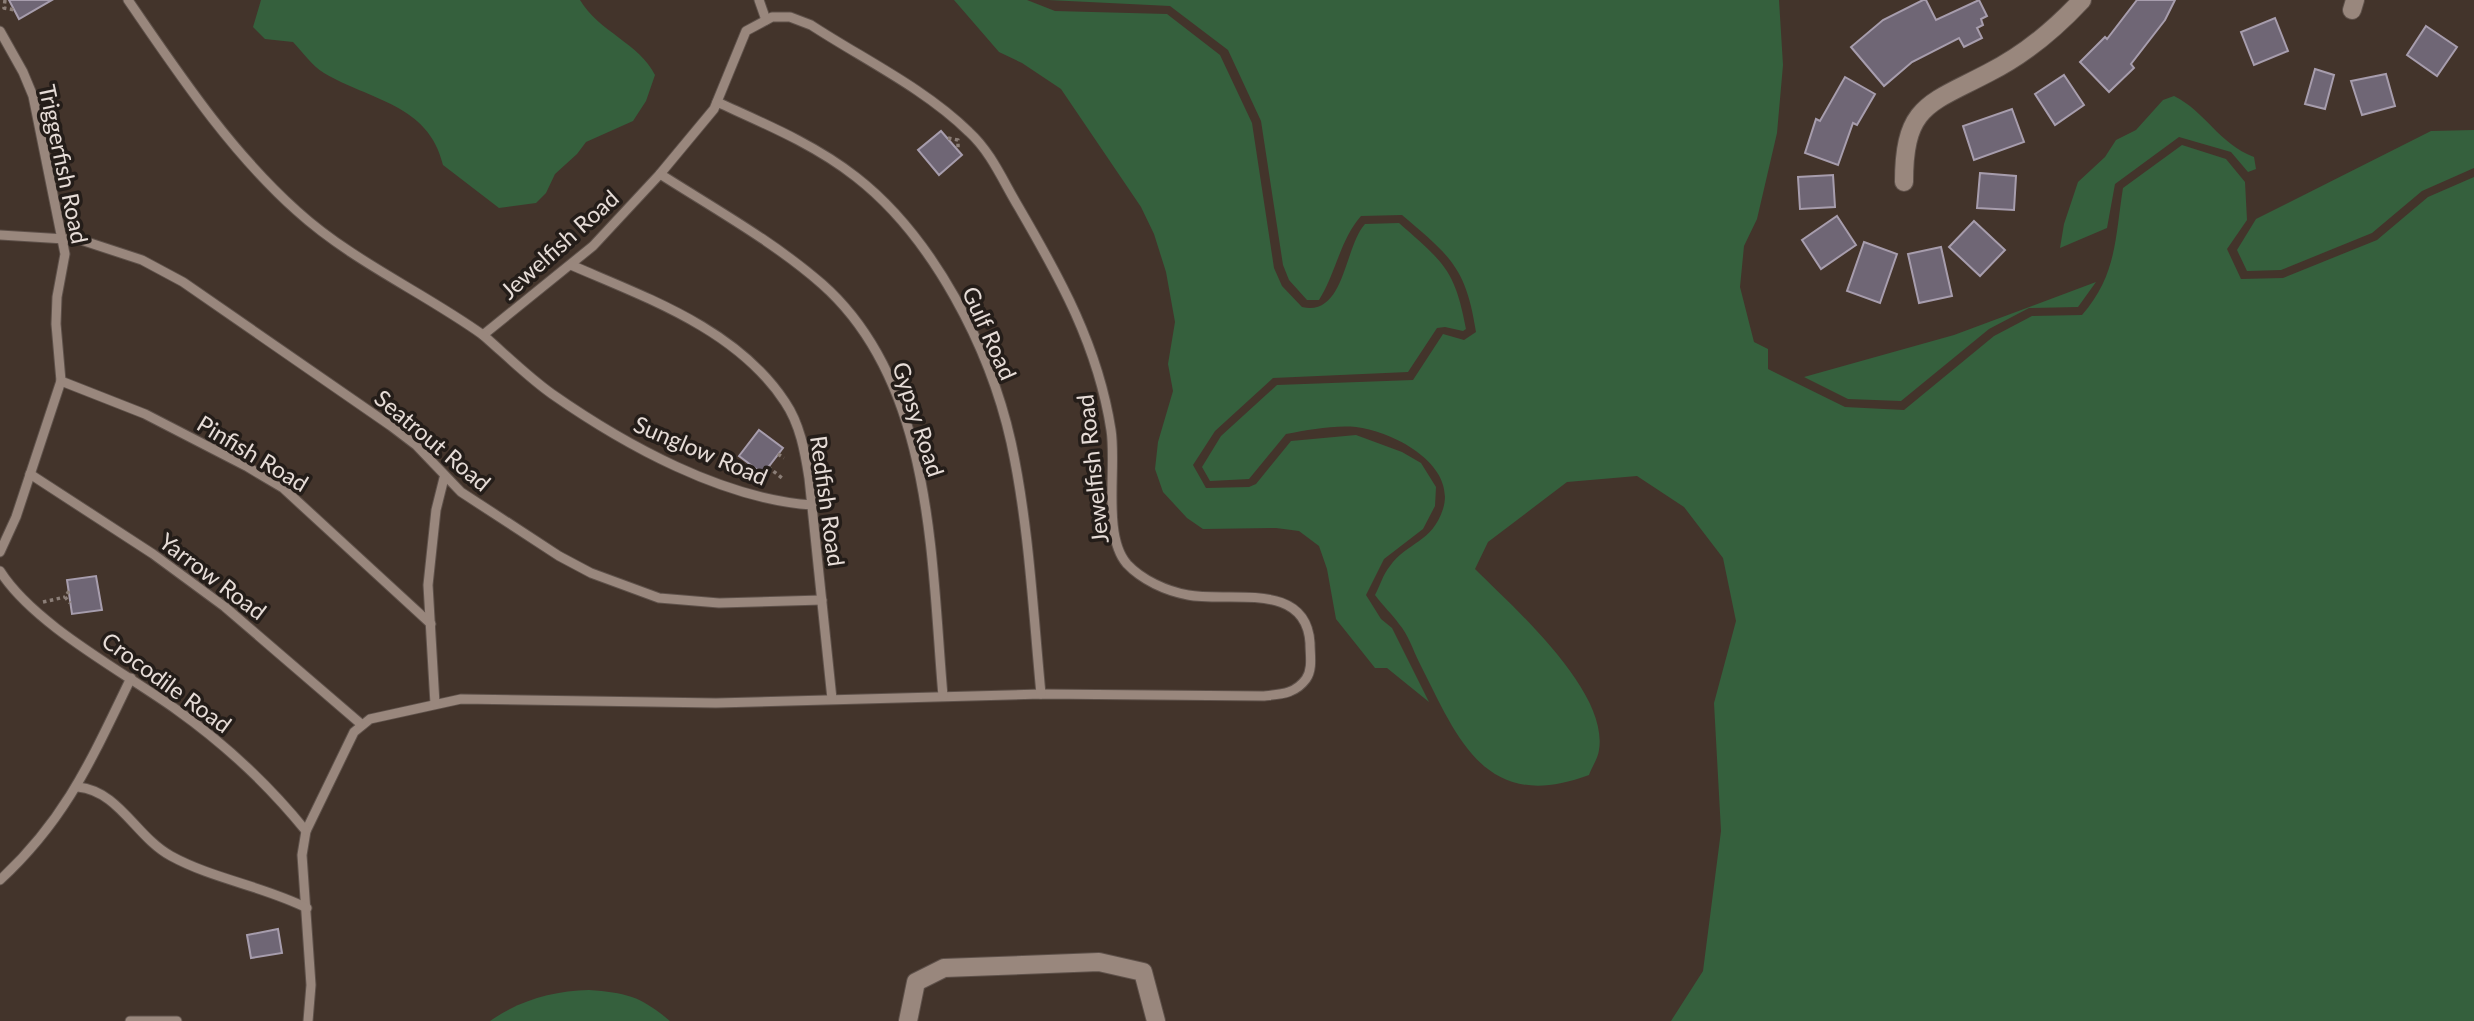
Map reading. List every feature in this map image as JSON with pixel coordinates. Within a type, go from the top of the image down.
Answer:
[{"type":"street","points":[[1904,182],[1906,144],[1911,127],[1920,113],[1951,89],[2015,57],[2065,19],[2082,0]]},
{"type":"street","points":[[908,1021],[916,982],[944,968],[1099,962],[1143,972],[1156,1021]]},
{"type":"lane","points":[[128,0],[168,61],[239,152],[298,212],[483,335]]},
{"type":"lane","points":[[759,0],[766,20]]},
{"type":"lane","name":"Jewelfish Road","points":[[361,723],[461,699],[716,703],[943,696],[1264,696],[1289,693],[1308,677],[1311,665],[1309,633],[1300,615],[1285,603],[1263,598],[1186,595],[1158,586],[1127,564],[1119,551],[1113,524],[1115,464],[1112,434],[1105,390],[1093,351],[1070,298],[988,155],[954,119],[811,25],[790,17],[766,20],[746,32],[717,102],[660,174],[593,246],[483,335]]},
{"type":"lane","name":"Triggerfish Road","points":[[0,31],[33,96],[62,237],[64,271],[57,297],[56,324],[61,381],[0,552]]},
{"type":"lane","name":"Gulf Road","points":[[717,102],[785,133],[856,176],[906,223],[951,292],[980,352],[1010,439],[1031,580],[1041,695]]},
{"type":"lane","name":"Gypsy Road","points":[[660,174],[727,216],[823,285],[848,311],[876,353],[908,429],[921,480],[931,540],[943,696]]},
{"type":"lane","name":"Seatrout Road","points":[[0,235],[62,237],[106,246],[142,260],[183,282],[391,426],[433,462],[444,478],[559,556],[591,573],[659,598],[719,603],[822,600]]},
{"type":"lane","name":"Redfish Road","points":[[570,265],[687,317],[749,362],[785,401],[804,447],[832,699]]},
{"type":"lane","name":"Sunglow Road","points":[[483,335],[551,393],[645,450],[713,480],[770,500],[812,505]]},
{"type":"lane","name":"Pinfish Road","points":[[61,381],[145,414],[283,488],[431,624]]},
{"type":"lane","name":"Yarrow Road","points":[[30,474],[153,554],[225,607],[361,723]]},
{"type":"lane","points":[[435,704],[428,585],[436,510],[444,478]]},
{"type":"lane","name":"Crocodile Road","points":[[0,572],[28,605],[234,755],[256,774],[306,831]]},
{"type":"lane","points":[[0,880],[46,832],[78,787],[131,678]]},
{"type":"lane","points":[[308,1021],[311,985],[302,855],[306,831],[312,813],[361,723]]},
{"type":"lane","points":[[78,787],[95,789],[105,794],[131,822],[170,855],[195,867],[276,892],[307,908]]},
{"type":"lane","points":[[130,1021],[177,1021]]},
{"type":"path","points":[[5,0],[2,9],[15,10]]},
{"type":"path","points":[[948,138],[958,141],[958,150]]},
{"type":"path","points":[[778,454],[784,458]]},
{"type":"path","points":[[768,467],[782,478]]},
{"type":"path","points":[[69,591],[65,597],[70,603]]},
{"type":"green space","points":[[261,0],[580,0],[597,20],[648,64],[655,75],[646,101],[633,121],[586,142],[555,174],[546,193],[536,203],[499,208],[443,165],[436,145],[425,129],[411,116],[324,73],[293,42],[265,39],[253,27]]},
{"type":"green space","points":[[954,0],[1027,0],[1055,11],[1167,14],[1220,55],[1252,123],[1274,268],[1282,286],[1302,307],[1316,307],[1327,301],[1335,291],[1365,224],[1399,223],[1445,268],[1457,293],[1466,329],[1463,331],[1437,328],[1408,372],[1273,378],[1215,431],[1193,465],[1206,488],[1249,487],[1256,484],[1291,441],[1356,435],[1402,452],[1421,463],[1436,487],[1435,506],[1423,529],[1384,559],[1366,595],[1381,619],[1392,628],[1429,702],[1387,668],[1375,668],[1336,619],[1327,569],[1319,546],[1299,531],[1276,528],[1203,529],[1187,518],[1163,492],[1155,469],[1158,442],[1173,391],[1168,364],[1175,322],[1166,272],[1154,234],[1141,207],[1061,89],[1022,63],[999,52]]},
{"type":"green space","points":[[1048,0],[1779,0],[1783,65],[1777,133],[1757,219],[1744,246],[1740,287],[1754,342],[1768,349],[1768,369],[1845,407],[1904,410],[1994,336],[2032,316],[2082,315],[2102,285],[2113,255],[2123,188],[2182,145],[2226,159],[2245,182],[2247,220],[2227,249],[2241,279],[2283,278],[2377,240],[2428,197],[2474,177],[2474,1021],[1671,1021],[1703,971],[1721,831],[1714,703],[1736,621],[1723,558],[1684,507],[1637,476],[1567,482],[1488,542],[1475,569],[1534,627],[1574,677],[1589,702],[1598,727],[1599,750],[1589,775],[1553,784],[1524,785],[1500,777],[1480,762],[1447,718],[1405,632],[1375,595],[1385,573],[1397,558],[1426,536],[1443,509],[1445,493],[1431,464],[1403,443],[1387,435],[1347,427],[1286,434],[1249,479],[1210,481],[1202,467],[1221,436],[1277,385],[1413,380],[1443,334],[1464,340],[1476,332],[1461,277],[1444,253],[1402,215],[1361,216],[1348,235],[1319,300],[1307,300],[1289,280],[1283,265],[1261,121],[1228,50],[1170,6]]},
{"type":"green space","points":[[2174,96],[2195,110],[2231,144],[2254,157],[2256,169],[2248,172],[2231,152],[2179,137],[2115,184],[2107,228],[2060,248],[2064,224],[2078,182],[2105,157],[2116,140],[2136,130],[2163,100]]},
{"type":"green space","points":[[2474,130],[2474,168],[2422,191],[2372,233],[2281,270],[2247,271],[2237,250],[2256,219],[2431,131]]},
{"type":"green space","points":[[2096,282],[2078,307],[2029,308],[1989,329],[1901,401],[1848,399],[1804,377],[1954,335]]},
{"type":"green space","points":[[589,990],[632,997],[670,1021],[490,1021],[513,1007],[537,998]]},
{"type":"building","points":[[9,0],[52,0],[19,19]]},
{"type":"building","points":[[1926,0],[1936,20],[1979,0],[1987,16],[1981,19],[1983,25],[1977,28],[1982,38],[1964,47],[1959,38],[1912,62],[1884,86],[1851,47],[1883,20]]},
{"type":"building","points":[[2137,0],[2175,0],[2165,20],[2131,64],[2134,68],[2109,92],[2080,62],[2105,37],[2107,39]]},
{"type":"building","points":[[2275,18],[2288,51],[2254,65],[2241,32]]},
{"type":"building","points":[[2426,26],[2457,47],[2437,76],[2407,55]]},
{"type":"building","points":[[2315,69],[2334,75],[2325,109],[2305,104]]},
{"type":"building","points":[[2386,74],[2395,106],[2362,115],[2351,81]]},
{"type":"building","points":[[2064,75],[2084,105],[2055,125],[2035,94]]},
{"type":"building","points":[[1845,77],[1875,94],[1857,125],[1853,123],[1838,165],[1805,153],[1816,119],[1820,121]]},
{"type":"building","points":[[2012,109],[2024,142],[1974,160],[1963,126]]},
{"type":"building","points":[[941,131],[962,155],[939,175],[918,150]]},
{"type":"building","points":[[1980,173],[2016,176],[2014,210],[1977,208]]},
{"type":"building","points":[[1833,175],[1835,207],[1800,209],[1798,177]]},
{"type":"building","points":[[1837,216],[1856,245],[1821,269],[1802,240]]},
{"type":"building","points":[[1974,221],[2005,250],[1980,276],[1949,247]]},
{"type":"building","points":[[1864,242],[1897,254],[1880,303],[1847,291]]},
{"type":"building","points":[[1941,247],[1952,296],[1919,303],[1908,254]]},
{"type":"building","points":[[759,430],[783,448],[763,474],[739,456]]},
{"type":"building","points":[[96,576],[102,610],[72,614],[67,580]]},
{"type":"building","points":[[278,929],[282,953],[251,958],[247,935]]}]
